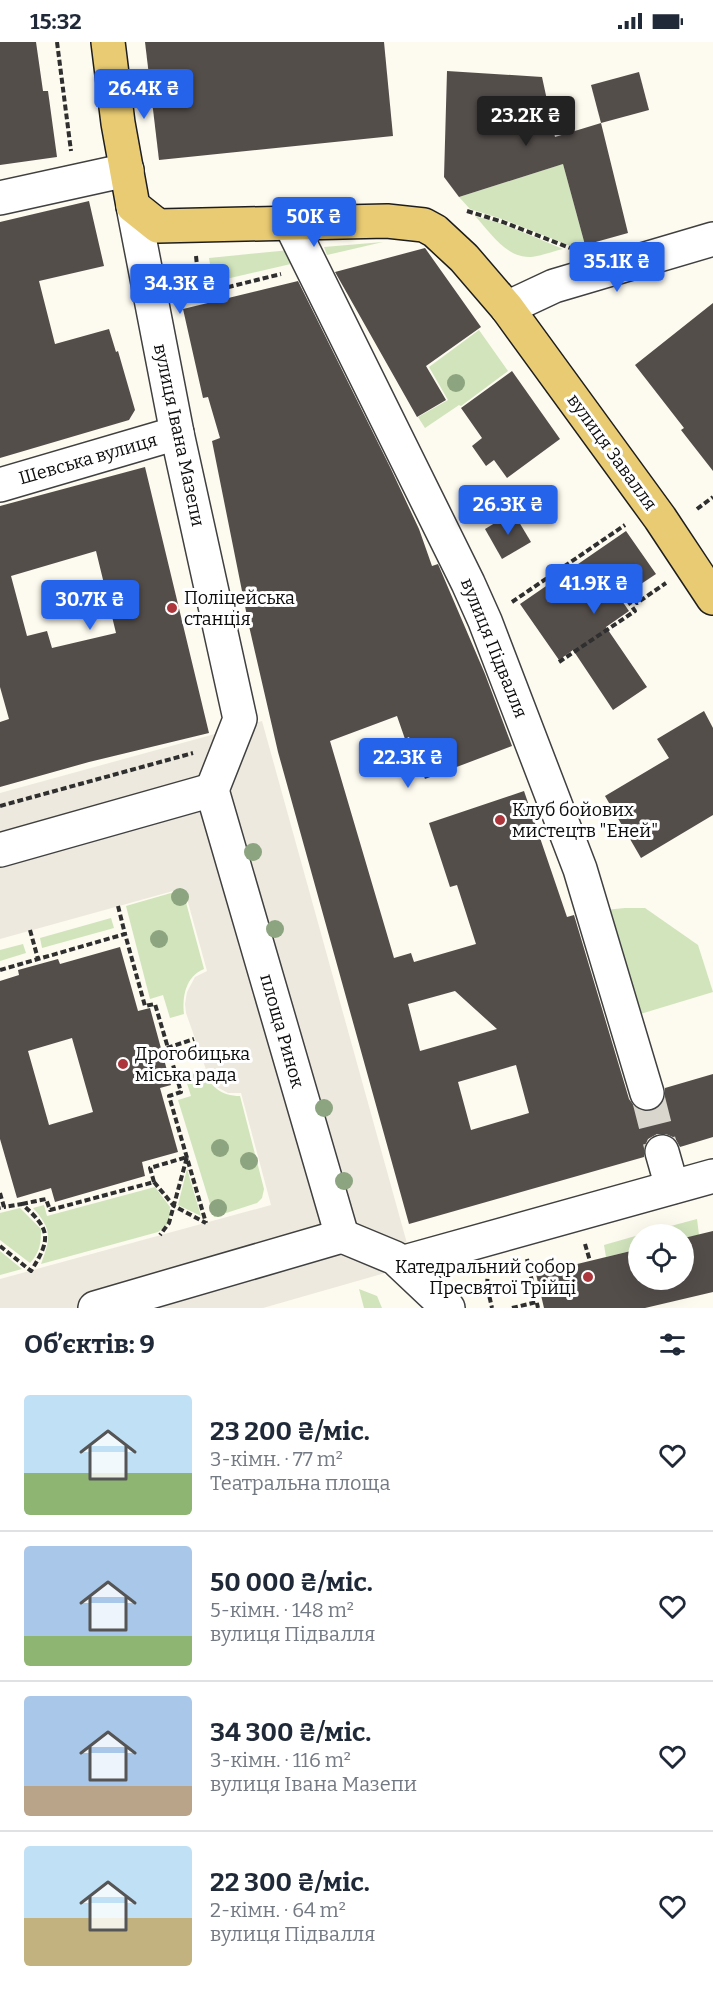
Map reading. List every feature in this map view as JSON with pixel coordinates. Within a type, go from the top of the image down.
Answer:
[{"type":"main road","name":"вулиця Івана Мазепи","points":[[108,42],[133,206]]},
{"type":"main road","name":"вулиця Завалля","points":[[133,206],[158,226],[387,221],[424,225],[435,231],[464,258],[507,308],[710,586]]},
{"type":"street","points":[[0,198],[127,170]]},
{"type":"street","name":"вулиця Івана Мазепи","points":[[133,206],[235,731]]},
{"type":"street","name":"вулиця Підвалля","points":[[290,224],[485,621],[580,869],[647,1093]]},
{"type":"street","points":[[507,308],[554,286],[713,239]]},
{"type":"street","name":"Шевська вулиця","points":[[0,485],[177,433]]},
{"type":"street","points":[[0,850],[212,790],[235,731]]},
{"type":"street","name":"площа Ринок","points":[[212,790],[342,1236]]},
{"type":"street","points":[[662,1152],[672,1187]]},
{"type":"street","points":[[401,1263],[713,1176]]},
{"type":"street","points":[[95,1308],[342,1236],[380,1251],[401,1263],[448,1308]]},
{"type":"path","points":[[57,42],[72,156]]},
{"type":"path","points":[[467,211],[503,222],[573,250]]},
{"type":"path","points":[[195,253],[200,294]]},
{"type":"path","points":[[697,509],[713,497]]},
{"type":"path","points":[[485,621],[625,525]]},
{"type":"path","points":[[559,662],[633,612],[627,599],[632,596],[637,603],[666,583]]},
{"type":"path","points":[[0,806],[235,731]]},
{"type":"path","points":[[118,906],[145,1006],[155,1004],[181,1092],[169,1096],[187,1157],[206,1223],[174,1206],[154,1182],[150,1168],[187,1157]]},
{"type":"path","points":[[30,930],[38,959]]},
{"type":"path","points":[[0,970],[125,934]]},
{"type":"path","points":[[167,1048],[194,1039]]},
{"type":"path","points":[[160,1235],[169,1223],[187,1157]]},
{"type":"path","points":[[0,1193],[2,1208],[46,1198],[50,1210],[154,1182]]},
{"type":"path","points":[[0,1246],[31,1271],[40,1256],[45,1243],[44,1228],[22,1204]]},
{"type":"path","points":[[585,1241],[590,1261]]},
{"type":"path","points":[[526,1257],[538,1308]]},
{"type":"path","points":[[512,1308],[537,1302]]},
{"type":"green space","points":[[563,164],[585,245],[573,247],[470,209],[459,197]]},
{"type":"green space","points":[[475,216],[503,224],[563,249],[531,257],[514,253],[499,243]]},
{"type":"green space","points":[[383,242],[327,255],[324,247]]},
{"type":"green space","points":[[290,250],[295,263],[213,282],[209,258]]},
{"type":"green space","points":[[479,330],[508,371],[461,406],[459,405],[425,428],[418,417],[448,400],[429,367]]},
{"type":"green space","points":[[178,891],[184,895],[204,969],[193,976],[186,987],[184,1014],[170,1018],[163,995],[150,999],[126,906]]},
{"type":"green space","points":[[645,908],[698,945],[713,992],[637,1015],[605,910]]},
{"type":"green space","points":[[111,918],[114,928],[42,948],[40,938]]},
{"type":"green space","points":[[23,944],[26,953],[0,961],[0,950]]},
{"type":"green space","points":[[203,1068],[212,1085],[217,1089],[233,1096],[240,1096],[264,1189],[262,1198],[257,1203],[214,1217],[178,1100],[191,1096],[184,1074]]},
{"type":"green space","points":[[187,1169],[201,1216],[178,1205]]},
{"type":"green space","points":[[155,1187],[170,1207],[169,1223],[158,1232],[41,1264],[47,1247],[48,1234],[44,1222],[33,1208],[44,1205],[47,1216]]},
{"type":"green space","points":[[20,1208],[41,1229],[39,1247],[30,1263],[0,1240],[0,1213]]},
{"type":"green space","points":[[697,1219],[699,1235],[694,1236],[694,1224],[678,1224]]},
{"type":"green space","points":[[628,1238],[628,1252],[606,1257],[604,1245]]},
{"type":"green space","points":[[0,1251],[22,1269],[0,1275]]},
{"type":"green space","points":[[359,1289],[377,1296],[382,1308],[364,1308]]},
{"type":"shaded area","points":[[262,721],[413,1265],[263,1308],[0,1308],[0,1279],[271,1205],[241,1093],[228,1093],[217,1087],[209,1078],[186,1013],[187,992],[195,977],[207,971],[184,888],[0,939],[0,793]]},
{"type":"building","points":[[0,42],[36,42],[43,91],[48,91],[57,157],[0,165]]},
{"type":"building","points":[[145,42],[384,42],[393,136],[159,160]]},
{"type":"building","points":[[447,71],[542,77],[555,137],[601,123],[628,233],[585,245],[563,164],[459,197],[444,177]]},
{"type":"building","points":[[639,72],[649,110],[601,123],[591,85]]},
{"type":"building","points":[[89,201],[104,266],[39,281],[55,344],[109,329],[116,352],[118,351],[135,410],[129,420],[0,458],[0,222]]},
{"type":"building","points":[[425,248],[481,327],[426,366],[446,400],[417,417],[335,272]]},
{"type":"building","points":[[298,281],[390,467],[419,529],[432,566],[438,564],[485,674],[512,746],[425,779],[409,737],[405,739],[397,716],[330,741],[394,958],[411,953],[414,962],[476,944],[457,885],[450,887],[429,823],[524,791],[567,917],[574,915],[629,1099],[635,1107],[643,1111],[652,1111],[661,1105],[665,1097],[665,1088],[713,1074],[713,1137],[680,1147],[675,1138],[666,1134],[657,1134],[648,1139],[644,1148],[644,1157],[409,1224],[278,752],[249,626],[212,441],[220,438],[208,397],[203,398],[183,309]],"holes":[[[455,991],[497,1029],[420,1051],[408,1004]],[[516,1065],[529,1113],[471,1130],[458,1082]]]},
{"type":"building","points":[[713,303],[713,471],[681,430],[684,428],[635,365]]},
{"type":"building","points":[[512,371],[560,439],[507,478],[494,460],[486,466],[472,446],[482,438],[461,408]]},
{"type":"building","points":[[145,467],[209,733],[89,762],[0,787],[0,722],[9,719],[0,687],[0,506]],"holes":[[[96,551],[116,633],[52,648],[47,631],[27,636],[11,576]]]},
{"type":"building","points":[[513,512],[531,542],[502,559],[485,529]]},
{"type":"building","points":[[626,531],[656,574],[620,598],[629,611],[606,627],[647,687],[613,710],[573,650],[559,660],[520,604]]},
{"type":"building","points":[[704,711],[713,728],[713,815],[641,858],[605,796],[669,758],[657,739]]},
{"type":"building","name":"Дрогобицька міська рада","points":[[120,947],[138,1011],[150,1008],[171,1085],[160,1088],[178,1152],[142,1162],[145,1176],[55,1202],[51,1188],[17,1198],[0,1139],[0,981],[19,975],[18,970],[58,959],[60,964]],"holes":[[[72,1038],[93,1112],[49,1125],[28,1051]]]},
{"type":"building","name":"Катедральний собор Пресвятої Трійці","points":[[713,1231],[713,1292],[645,1308],[544,1308],[536,1274],[628,1252],[628,1290],[694,1290],[694,1236]]},
{"type":"tunnel","points":[[647,1093],[662,1152]]},
{"type":"place","name":"Поліцейська станція","points":[[172,608]]},
{"type":"place","name":"Клуб бойових мистецтв \"Еней\"","points":[[500,820]]},
{"type":"place","name":"Дрогобицька міська рада","points":[[123,1064]]},
{"type":"place","name":"Катедральний собор Пресвятої Трійці","points":[[588,1277]]}]
